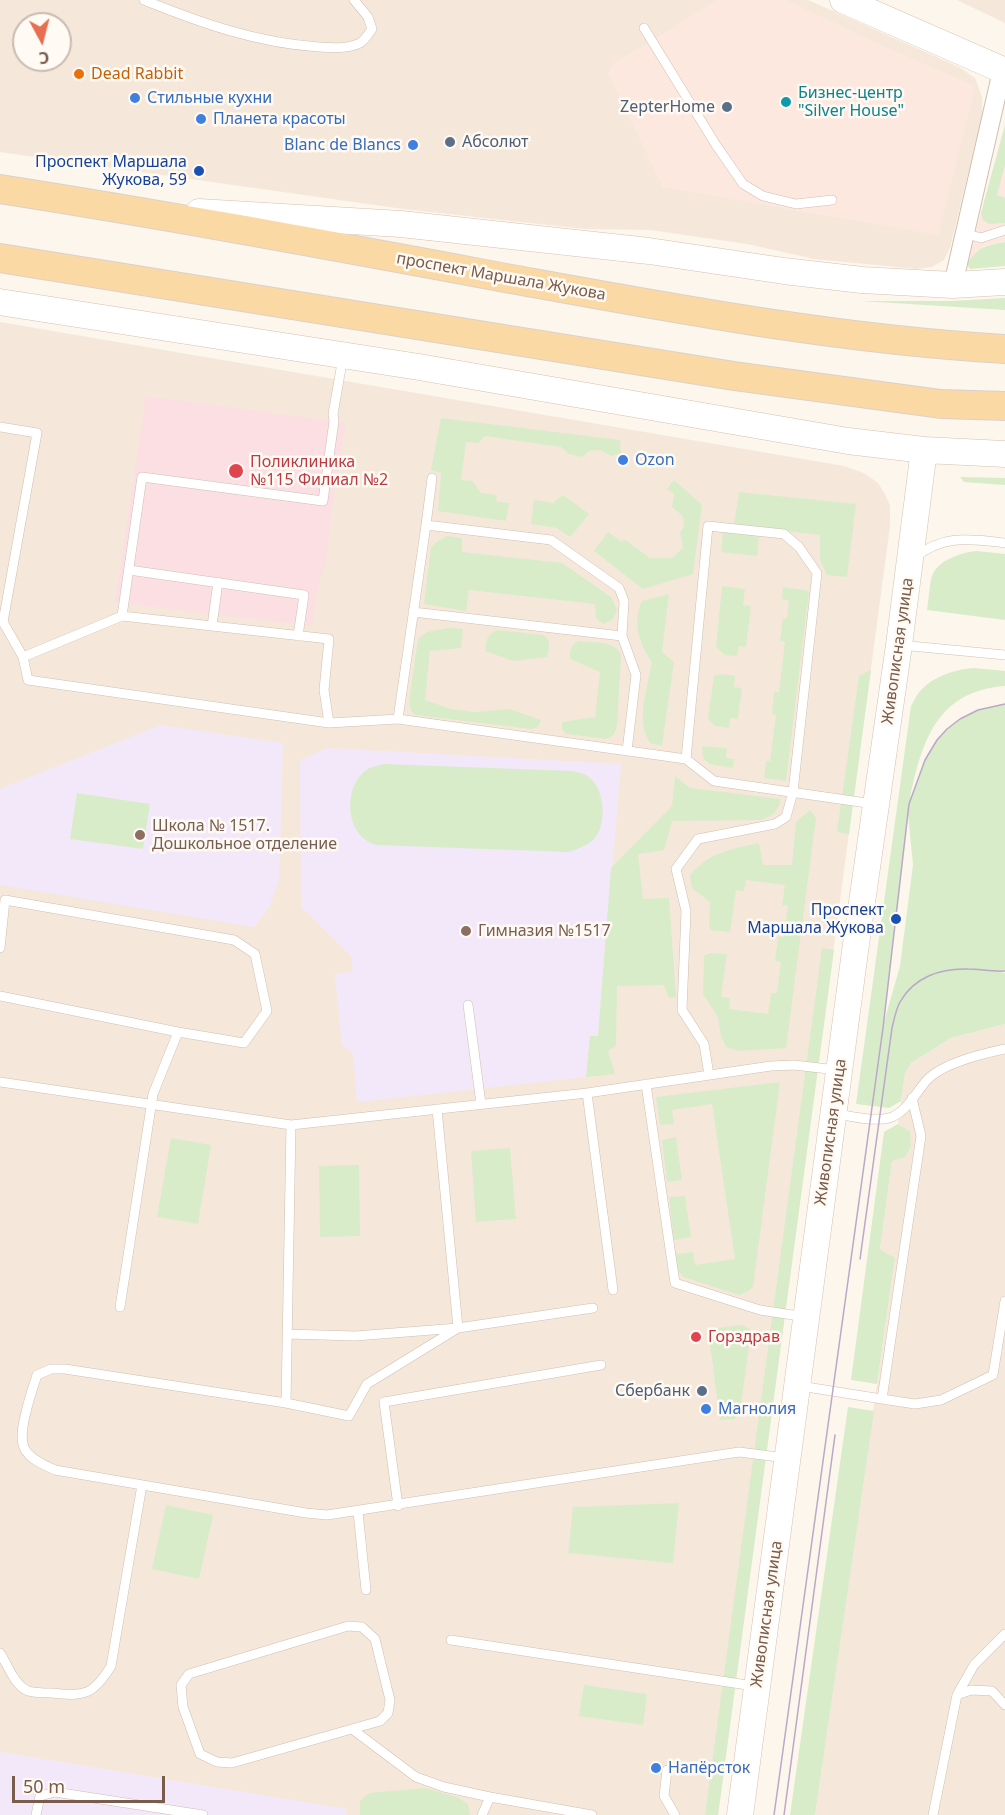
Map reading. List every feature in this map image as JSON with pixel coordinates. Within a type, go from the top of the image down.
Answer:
[{"type":"main road","points":[[843,0],[1004,71]]},
{"type":"main road","name":"проспект Маршала Жукова","points":[[0,189],[116,206],[755,322],[940,346],[1005,349]]},
{"type":"main road","points":[[116,206],[401,224],[649,251],[862,280],[953,285],[1005,282]]},
{"type":"main road","points":[[0,258],[734,376],[941,404],[1005,406]]},
{"type":"main road","points":[[0,302],[344,355],[848,441],[924,450],[1005,453]]},
{"type":"main road","name":"Живописная улица","points":[[740,1815],[924,450]]},
{"type":"street","points":[[953,285],[1004,71]]},
{"type":"lane","points":[[144,0],[192,20],[252,37],[331,48],[350,47],[363,42],[372,29],[368,17],[354,0]]},
{"type":"lane","points":[[644,27],[716,145],[743,184],[763,196],[796,204],[832,200]]},
{"type":"lane","points":[[964,233],[981,238],[1005,230]]},
{"type":"lane","points":[[122,616],[142,477],[323,501],[334,422],[333,414],[344,355]]},
{"type":"lane","points":[[0,427],[37,433],[2,622],[23,657],[28,680],[329,723],[398,719],[686,759],[714,781],[877,804]]},
{"type":"lane","points":[[398,719],[432,478]]},
{"type":"lane","points":[[426,525],[551,540],[619,588],[624,601],[622,636],[636,675],[627,751]]},
{"type":"lane","points":[[686,759],[708,526],[783,534],[799,547],[817,573],[793,792],[786,817],[775,824],[698,839],[676,869],[686,911],[682,1010],[704,1044],[709,1075]]},
{"type":"lane","points":[[910,562],[922,552],[948,540],[963,538],[1005,543]]},
{"type":"lane","points":[[129,570],[304,595],[298,636]]},
{"type":"lane","points":[[212,626],[218,582]]},
{"type":"lane","points":[[413,612],[622,636]]},
{"type":"lane","points":[[23,657],[122,616],[328,639],[324,690],[329,723]]},
{"type":"lane","points":[[899,645],[1005,655]]},
{"type":"lane","points":[[0,948],[5,900],[234,940],[255,954],[267,1011],[244,1043],[0,996]]},
{"type":"lane","points":[[468,1005],[481,1104]]},
{"type":"lane","points":[[120,1307],[153,1094],[178,1032]]},
{"type":"lane","points":[[834,1114],[870,1118],[891,1117],[903,1109],[928,1078],[941,1069],[1005,1049]]},
{"type":"lane","points":[[0,1083],[291,1125],[587,1093],[794,1065],[839,1071]]},
{"type":"lane","points":[[646,1084],[675,1283],[760,1310],[807,1317]]},
{"type":"lane","points":[[587,1093],[614,1290]]},
{"type":"lane","points":[[882,1399],[921,1136],[912,1098]]},
{"type":"lane","points":[[437,1109],[458,1328]]},
{"type":"lane","points":[[286,1403],[291,1125]]},
{"type":"lane","points":[[798,1386],[915,1404],[941,1400],[993,1375],[1005,1300]]},
{"type":"lane","points":[[287,1334],[355,1336],[458,1328],[593,1308]]},
{"type":"lane","points":[[458,1328],[367,1384],[349,1416],[286,1403],[65,1369],[51,1369],[38,1375],[21,1433],[22,1447],[34,1462],[55,1470],[306,1514],[327,1515],[398,1506],[739,1452],[788,1458]]},
{"type":"lane","points":[[398,1506],[384,1402],[601,1365]]},
{"type":"lane","points":[[0,1653],[15,1679],[28,1691],[73,1695],[89,1693],[100,1684],[111,1666],[142,1485]]},
{"type":"lane","points":[[358,1512],[366,1590]]},
{"type":"lane","points":[[348,1626],[362,1626],[375,1639],[390,1700],[388,1713],[380,1721],[352,1729],[232,1763],[217,1762],[200,1754],[183,1707],[182,1684],[189,1674],[348,1626]]},
{"type":"lane","points":[[933,1815],[957,1695],[974,1665],[1005,1634]]},
{"type":"lane","points":[[451,1640],[758,1687]]},
{"type":"lane","points":[[957,1695],[971,1690],[992,1691],[1005,1706]]},
{"type":"lane","points":[[352,1729],[416,1777],[444,1787],[490,1797],[592,1815]]},
{"type":"lane","points":[[667,1770],[664,1796],[675,1815]]},
{"type":"lane","points":[[36,1815],[40,1796],[55,1792],[202,1815]]},
{"type":"lane","points":[[482,1815],[490,1797]]},
{"type":"shaded area","points":[[0,0],[808,0],[959,67],[975,78],[982,97],[982,116],[950,248],[944,260],[932,267],[916,269],[814,259],[747,244],[650,230],[584,229],[403,209],[0,152]]},
{"type":"shaded area","points":[[717,0],[786,0],[975,86],[938,235],[663,187],[608,73],[614,63]]},
{"type":"shaded area","points":[[957,0],[1005,0],[1005,23]]},
{"type":"shaded area","points":[[1005,125],[1005,242],[984,246],[967,264]]},
{"type":"shaded area","points":[[0,322],[844,466],[864,473],[878,483],[885,494],[890,506],[890,526],[718,1815],[0,1815]]},
{"type":"shaded area","name":"Поликлиника №115 Филиал №2","points":[[146,396],[346,423],[330,519],[327,560],[318,585],[312,626],[115,602]]},
{"type":"shaded area","name":"Школа № 1517. Дошкольное отделение","points":[[161,725],[283,743],[279,880],[269,907],[254,927],[0,885],[0,789]]},
{"type":"shaded area","name":"Гимназия №1517","points":[[327,748],[621,764],[598,1036],[590,1036],[586,1077],[357,1102],[353,1054],[342,1045],[335,975],[353,971],[351,956],[301,907],[300,761]]},
{"type":"shaded area","points":[[1005,1024],[1005,1815],[815,1815],[895,1259],[880,1249],[892,1160],[905,1157],[910,1131],[898,1124],[905,1074],[911,1063],[951,1038]]},
{"type":"shaded area","points":[[0,1752],[347,1809],[346,1815],[0,1815]]},
{"type":"green space","points":[[1005,125],[1005,165],[997,195],[1005,198],[1005,223],[989,224],[983,220],[981,213]]},
{"type":"green space","points":[[1005,242],[1005,266],[970,269],[967,264],[979,250]]},
{"type":"green space","points":[[1005,298],[1005,310],[860,301],[951,301]]},
{"type":"green space","points":[[441,418],[620,440],[621,453],[611,456],[600,450],[589,451],[582,457],[569,454],[561,447],[485,436],[478,443],[466,442],[461,480],[472,481],[481,493],[497,495],[496,501],[509,503],[506,521],[438,511],[441,473],[431,470]]},
{"type":"green space","points":[[960,477],[1005,478],[1005,485],[964,482]]},
{"type":"green space","points":[[674,480],[702,505],[693,574],[643,589],[594,551],[608,532],[622,542],[624,539],[650,558],[672,558],[683,548],[680,533],[684,527],[683,516],[672,507],[674,494],[667,489]]},
{"type":"green space","points":[[739,492],[856,504],[847,577],[827,575],[820,560],[820,535],[734,525]]},
{"type":"green space","points":[[563,495],[589,514],[570,537],[557,528],[531,524],[534,500],[553,503]]},
{"type":"green space","points":[[723,532],[759,535],[757,556],[721,552]]},
{"type":"green space","points":[[447,536],[462,538],[462,552],[562,563],[611,597],[617,610],[613,619],[604,624],[596,618],[595,604],[469,590],[466,611],[424,604],[431,547]]},
{"type":"green space","points":[[977,551],[1005,554],[1005,620],[927,610],[932,576],[939,565],[964,553]]},
{"type":"green space","points":[[722,586],[745,589],[743,605],[751,606],[746,647],[739,646],[737,656],[725,655],[716,647]]},
{"type":"green space","points":[[783,587],[809,591],[786,781],[764,778],[766,761],[770,761],[776,715],[772,714],[774,692],[779,692],[785,642],[780,641],[783,618],[787,619],[789,601],[782,599]]},
{"type":"green space","points":[[669,594],[662,652],[674,662],[662,746],[650,743],[643,724],[644,703],[652,662],[640,640],[637,625],[642,601]]},
{"type":"green space","points":[[448,628],[463,629],[461,648],[430,651],[425,700],[451,709],[475,712],[509,709],[541,720],[538,727],[531,729],[415,715],[411,711],[409,701],[418,639],[427,632]]},
{"type":"green space","points":[[497,630],[543,635],[549,642],[547,657],[513,661],[485,651],[488,638]]},
{"type":"green space","points":[[579,641],[610,645],[619,651],[621,656],[617,725],[612,736],[606,739],[566,734],[562,729],[562,722],[595,717],[600,672],[570,659],[572,646]]},
{"type":"green space","points":[[966,669],[1005,671],[1005,686],[982,690],[963,698],[936,722],[920,757],[910,798],[931,749],[948,729],[968,715],[1005,704],[1005,971],[998,972],[1005,973],[1005,1024],[951,1038],[911,1063],[905,1074],[901,1101],[889,1108],[856,1104],[911,706],[926,685],[946,674]],"holes":[[[908,814],[913,865],[900,966],[884,1022]]]},
{"type":"green space","points":[[871,670],[849,834],[837,832],[859,676]]},
{"type":"green space","points":[[722,674],[735,676],[734,687],[742,688],[738,719],[730,718],[729,728],[715,726],[708,719],[714,676]]},
{"type":"green space","points":[[702,746],[727,748],[726,758],[734,759],[733,768],[710,764],[703,758]]},
{"type":"green space","points":[[384,764],[581,773],[592,780],[600,794],[603,812],[600,828],[592,841],[569,852],[376,845],[364,839],[357,831],[353,822],[350,801],[356,782],[362,774],[372,767]]},
{"type":"green space","points":[[675,776],[690,788],[781,799],[774,812],[761,820],[672,821],[664,850],[638,854],[643,899],[669,898],[676,997],[669,998],[664,985],[617,986],[616,1046],[608,1051],[615,1074],[586,1077],[590,1036],[598,1036],[611,868],[672,806]]},
{"type":"green space","points":[[77,793],[150,804],[143,849],[70,839]]},
{"type":"green space","points":[[810,810],[816,818],[786,1048],[738,1051],[726,1047],[721,1036],[718,1017],[703,994],[704,956],[710,953],[727,954],[721,997],[730,998],[729,1009],[768,1014],[771,993],[777,993],[781,962],[775,961],[778,937],[784,937],[788,906],[782,905],[785,885],[746,880],[744,891],[736,890],[730,932],[711,930],[709,926],[710,902],[692,888],[690,875],[713,856],[759,843],[763,865],[792,865],[796,822]]},
{"type":"green space","points":[[822,948],[834,950],[718,1815],[705,1815]]},
{"type":"green space","points":[[780,1082],[753,1287],[739,1295],[683,1277],[678,1270],[676,1254],[693,1252],[695,1265],[735,1259],[712,1104],[672,1110],[674,1124],[660,1125],[656,1097]]},
{"type":"green space","points":[[898,1124],[910,1131],[911,1146],[905,1157],[892,1161],[880,1249],[895,1258],[877,1384],[851,1380],[884,1132]]},
{"type":"green space","points":[[676,1137],[682,1180],[667,1182],[662,1140]]},
{"type":"green space","points":[[171,1138],[211,1145],[198,1224],[157,1217]]},
{"type":"green space","points":[[510,1148],[516,1219],[476,1222],[471,1151]]},
{"type":"green space","points":[[359,1165],[360,1236],[320,1237],[319,1166]]},
{"type":"green space","points":[[685,1196],[691,1237],[674,1240],[669,1197]]},
{"type":"green space","points":[[743,1325],[751,1330],[740,1413],[735,1419],[720,1420],[708,1329]]},
{"type":"green space","points":[[848,1407],[874,1411],[815,1815],[790,1815]]},
{"type":"green space","points":[[679,1503],[673,1563],[568,1553],[573,1507]]},
{"type":"green space","points":[[166,1505],[213,1515],[199,1579],[152,1569]]},
{"type":"green space","points":[[584,1685],[647,1694],[643,1725],[579,1716]]},
{"type":"green space","points":[[425,1788],[457,1797],[468,1804],[470,1815],[360,1815],[360,1801],[369,1793]]},
{"type":"tram line","points":[[774,1815],[883,1028],[909,804],[925,760],[947,729],[978,710],[1005,704]]},
{"type":"tram line","points":[[860,1259],[892,1028],[899,1005],[913,986],[938,972],[958,969],[1005,971]]},
{"type":"tram line","points":[[784,1815],[835,1435]]},
{"type":"place","name":"Dead Rabbit","points":[[79,74]]},
{"type":"place","name":"Стильные кухни","points":[[135,98]]},
{"type":"place","name":"Бизнес-центр \"Silver House\"","points":[[786,102]]},
{"type":"place","name":"ZepterHome","points":[[727,107]]},
{"type":"place","name":"Планета красоты","points":[[201,119]]},
{"type":"place","name":"Абсолют","points":[[450,142]]},
{"type":"place","name":"Blanc de Blancs","points":[[413,145]]},
{"type":"place","name":"Проспект Маршала Жукова, 59","points":[[199,171]]},
{"type":"place","name":"Ozon","points":[[623,460]]},
{"type":"place","name":"Поликлиника №115 Филиал №2","points":[[236,471]]},
{"type":"place","name":"Школа № 1517. Дошкольное отделение","points":[[140,835]]},
{"type":"place","name":"Проспект Маршала Жукова","points":[[896,919]]},
{"type":"place","name":"Гимназия №1517","points":[[466,931]]},
{"type":"place","name":"Горздрав","points":[[696,1337]]},
{"type":"place","name":"Сбербанк","points":[[702,1391]]},
{"type":"place","name":"Магнолия","points":[[706,1409]]},
{"type":"place","name":"Напёрсток","points":[[656,1768]]}]
